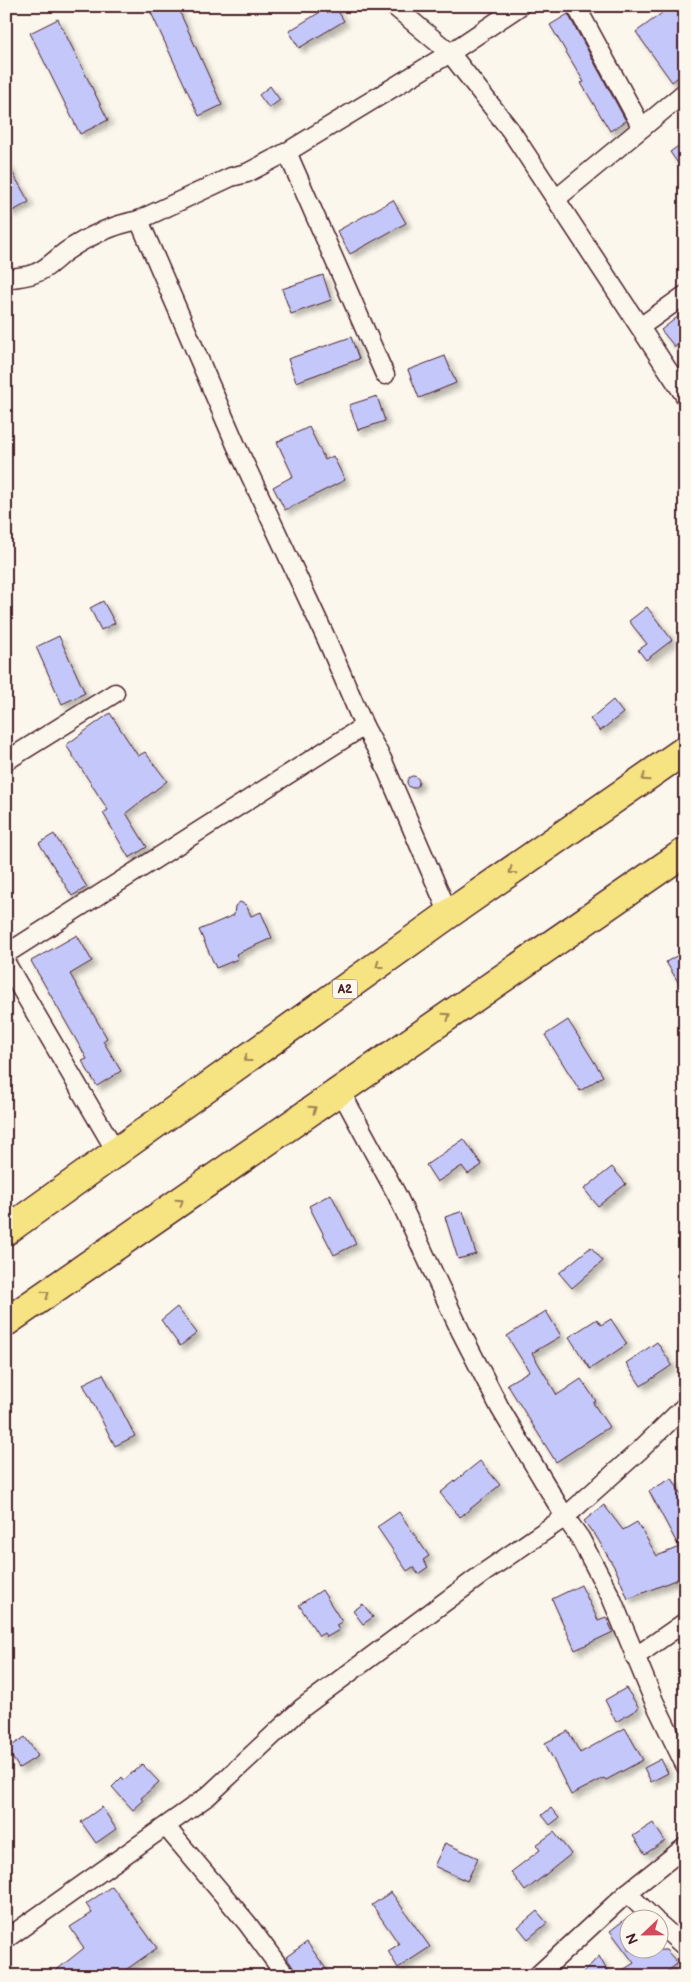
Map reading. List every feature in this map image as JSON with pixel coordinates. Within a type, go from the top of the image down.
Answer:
[{"type":"highway","name":"A2","points":[[6,1231],[449,914],[685,750]]},
{"type":"highway","points":[[6,1322],[685,852]]},
{"type":"street","points":[[394,6],[450,53],[511,131],[685,396]]},
{"type":"street","points":[[6,278],[32,274],[43,269],[68,250],[100,232],[124,223],[139,220],[231,177],[247,173],[287,152],[450,53],[520,6]]},
{"type":"street","points":[[576,6],[642,128]]},
{"type":"street","points":[[556,199],[685,92]]},
{"type":"street","points":[[287,152],[385,374]]},
{"type":"street","points":[[139,220],[236,445],[327,640],[364,726],[382,758],[449,914]]},
{"type":"street","points":[[640,327],[685,295]]},
{"type":"street","points":[[6,761],[115,692]]},
{"type":"street","points":[[6,954],[364,726]]},
{"type":"street","points":[[6,963],[116,1153]]},
{"type":"street","points":[[340,1090],[397,1195],[461,1332],[500,1408],[565,1517],[580,1538],[611,1596],[654,1701],[685,1765]]},
{"type":"street","points":[[6,1939],[208,1796],[302,1708],[485,1572],[565,1517],[639,1451],[685,1406]]},
{"type":"street","points":[[635,1657],[685,1622]]},
{"type":"street","points":[[166,1826],[247,1923],[286,1976]]},
{"type":"street","points":[[537,1976],[626,1894],[685,1847]]},
{"type":"street","points":[[626,1894],[644,1910]]},
{"type":"street","points":[[668,1932],[685,1947]]},
{"type":"building","points":[[148,6],[177,6],[222,105],[199,116]]},
{"type":"building","points":[[330,6],[335,6],[344,21],[299,48],[289,31]]},
{"type":"building","points":[[658,6],[685,6],[685,72],[672,82],[636,32],[662,13]]},
{"type":"building","points":[[568,14],[626,121],[610,131],[581,83],[584,82],[550,25]]},
{"type":"building","points":[[58,19],[108,120],[80,134],[30,33]]},
{"type":"building","points":[[270,86],[280,100],[269,108],[259,95]]},
{"type":"building","points":[[685,141],[685,173],[670,152]]},
{"type":"building","points":[[6,161],[29,202],[11,212],[6,203]]},
{"type":"building","points":[[393,200],[406,223],[350,254],[337,231]]},
{"type":"building","points":[[323,275],[331,300],[291,314],[282,289]]},
{"type":"building","points":[[685,311],[685,338],[675,347],[661,330]]},
{"type":"building","points":[[351,337],[359,359],[296,382],[288,359]]},
{"type":"building","points":[[445,356],[456,383],[419,398],[408,370]]},
{"type":"building","points":[[377,396],[385,421],[358,430],[349,405]]},
{"type":"building","points":[[309,427],[325,460],[333,456],[345,480],[285,510],[273,487],[293,476],[277,442]]},
{"type":"building","points":[[103,601],[115,623],[101,630],[90,608]]},
{"type":"building","points":[[647,607],[672,640],[646,660],[638,650],[647,644],[629,621]]},
{"type":"building","points":[[59,636],[85,693],[62,704],[36,647]]},
{"type":"building","points":[[613,700],[623,713],[600,731],[590,719]]},
{"type":"building","points":[[110,713],[138,756],[145,752],[167,781],[126,813],[147,847],[129,858],[103,813],[108,810],[66,745]]},
{"type":"building","points":[[411,776],[415,776],[419,782],[415,788],[411,788],[407,784],[407,780]]},
{"type":"building","points":[[54,834],[87,887],[72,896],[39,843]]},
{"type":"building","points":[[240,902],[246,905],[251,916],[261,912],[272,938],[236,954],[238,959],[216,968],[199,930],[234,915],[235,906]]},
{"type":"building","points":[[77,935],[92,961],[70,974],[107,1038],[103,1041],[121,1071],[97,1086],[82,1061],[87,1059],[31,961]]},
{"type":"building","points":[[685,951],[685,993],[666,962]]},
{"type":"building","points":[[568,1020],[603,1076],[580,1091],[545,1035]]},
{"type":"building","points":[[464,1139],[482,1165],[468,1174],[462,1166],[437,1182],[426,1165]]},
{"type":"building","points":[[612,1167],[626,1184],[598,1206],[584,1189]]},
{"type":"building","points":[[331,1194],[356,1244],[334,1255],[309,1206]]},
{"type":"building","points":[[463,1211],[476,1254],[458,1259],[445,1217]]},
{"type":"building","points":[[591,1247],[603,1261],[572,1288],[559,1273]]},
{"type":"building","points":[[177,1307],[197,1333],[180,1346],[161,1320]]},
{"type":"building","points":[[546,1311],[561,1336],[532,1353],[557,1395],[581,1379],[596,1401],[593,1403],[609,1427],[556,1462],[507,1384],[529,1371],[507,1336]]},
{"type":"building","points":[[597,1319],[601,1325],[611,1319],[627,1344],[590,1369],[569,1337]]},
{"type":"building","points":[[657,1342],[672,1365],[641,1386],[626,1363]]},
{"type":"building","points":[[103,1374],[135,1436],[115,1446],[83,1384]]},
{"type":"building","points":[[480,1461],[500,1485],[460,1517],[440,1493]]},
{"type":"building","points":[[672,1478],[685,1501],[685,1576],[628,1599],[616,1570],[593,1531],[584,1521],[604,1505],[623,1530],[637,1522],[657,1556],[679,1547],[649,1491]]},
{"type":"building","points":[[399,1512],[429,1556],[423,1560],[428,1567],[418,1574],[413,1567],[407,1571],[377,1527]]},
{"type":"building","points":[[581,1585],[598,1620],[606,1617],[613,1632],[575,1650],[552,1599]]},
{"type":"building","points":[[322,1590],[342,1622],[336,1625],[339,1630],[327,1637],[324,1633],[319,1636],[299,1605]]},
{"type":"building","points":[[363,1604],[373,1617],[363,1624],[353,1611]]},
{"type":"building","points":[[626,1688],[639,1708],[616,1722],[605,1700]]},
{"type":"building","points":[[625,1728],[643,1760],[606,1780],[604,1778],[571,1795],[545,1743],[568,1731],[580,1753]]},
{"type":"building","points":[[25,1737],[38,1756],[19,1768],[7,1749]]},
{"type":"building","points":[[661,1759],[668,1773],[651,1782],[644,1768]]},
{"type":"building","points":[[142,1764],[159,1782],[141,1798],[143,1801],[133,1810],[112,1787],[122,1777],[124,1780]]},
{"type":"building","points":[[102,1807],[116,1829],[96,1843],[81,1822]]},
{"type":"building","points":[[551,1808],[559,1818],[550,1825],[542,1815]]},
{"type":"building","points":[[653,1823],[665,1841],[645,1854],[633,1836]]},
{"type":"building","points":[[554,1832],[571,1854],[525,1891],[511,1872],[540,1850],[536,1845]]},
{"type":"building","points":[[445,1843],[478,1858],[467,1881],[434,1866]]},
{"type":"building","points":[[112,1886],[157,1948],[117,1976],[49,1976],[84,1948],[70,1927],[92,1913],[86,1904]]},
{"type":"building","points":[[391,1892],[430,1947],[398,1968],[388,1951],[399,1944],[372,1905]]},
{"type":"building","points":[[537,1911],[547,1923],[528,1939],[518,1927]]},
{"type":"building","points":[[618,1925],[618,1942],[610,1931]]},
{"type":"building","points":[[307,1942],[331,1976],[299,1976],[286,1957]]},
{"type":"building","points":[[668,1952],[678,1963],[662,1976],[613,1976],[634,1963],[632,1960],[668,1960]]},
{"type":"building","points":[[599,1956],[610,1976],[580,1976]]}]
